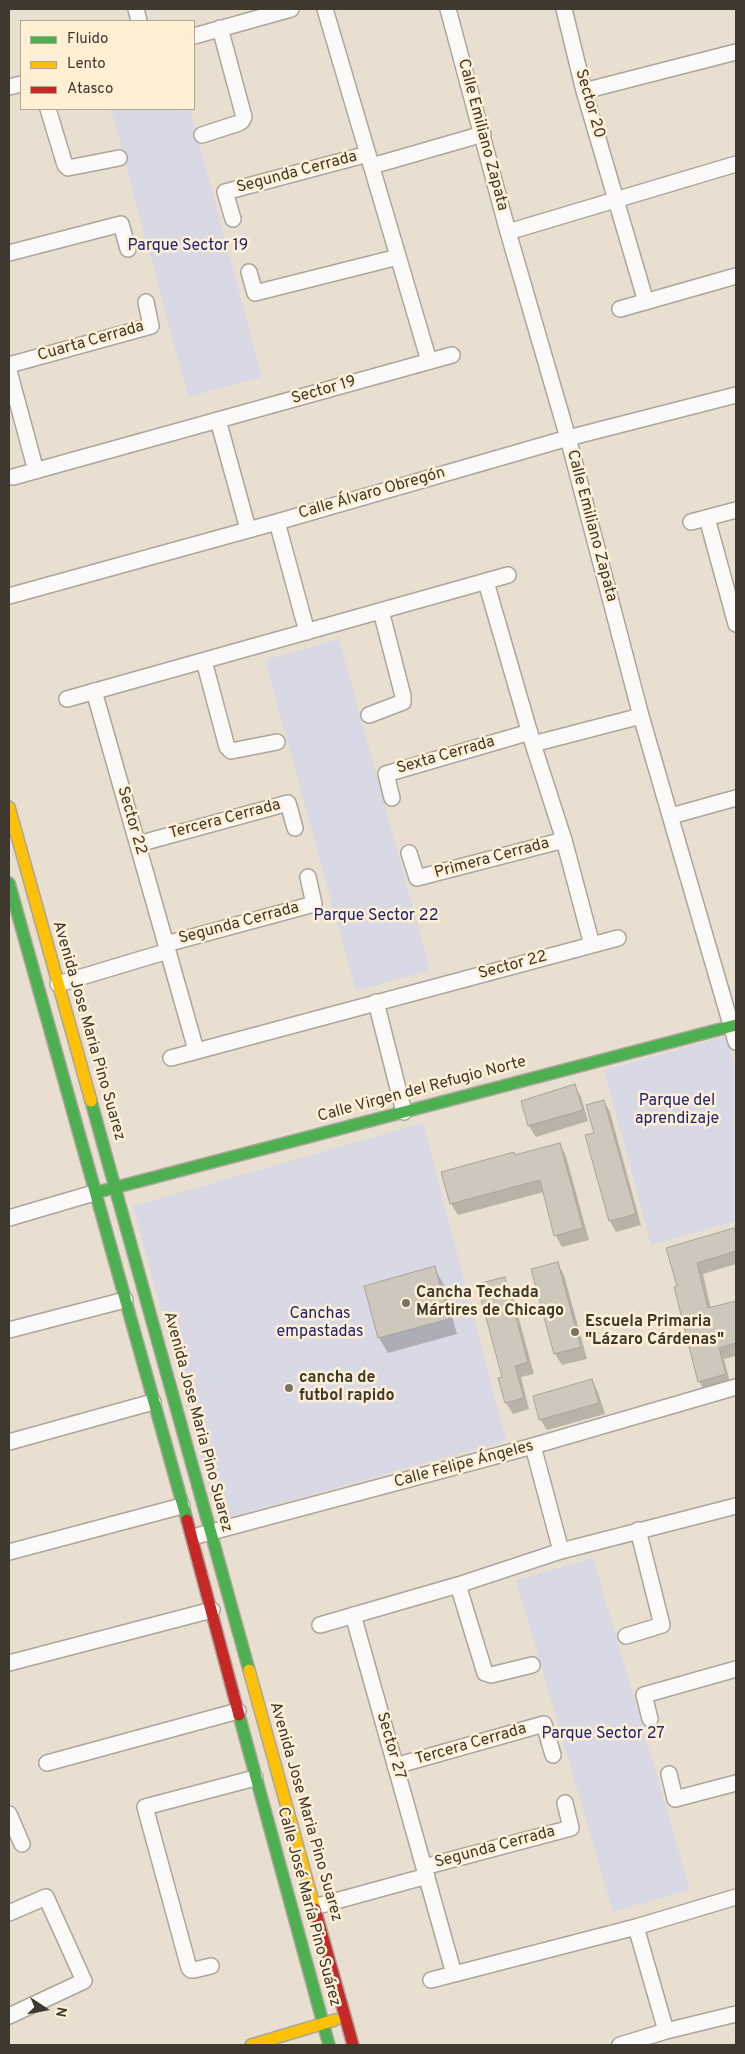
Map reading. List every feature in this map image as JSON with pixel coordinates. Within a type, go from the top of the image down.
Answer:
[{"type":"street","points":[[195,36],[291,9]]},
{"type":"street","points":[[325,9],[429,361]]},
{"type":"street","name":"Calle Emiliano Zapata","points":[[448,9],[508,232],[568,438],[641,716],[734,1026],[736,1042]]},
{"type":"street","name":"Sector 20","points":[[564,9],[584,91],[646,302]]},
{"type":"street","points":[[202,135],[242,121],[244,117],[220,28]]},
{"type":"street","points":[[584,91],[736,52]]},
{"type":"street","points":[[48,110],[65,165],[68,168],[119,158]]},
{"type":"street","points":[[370,160],[483,134]]},
{"type":"street","name":"Segunda Cerrada","points":[[233,219],[225,192],[370,160]]},
{"type":"street","points":[[508,232],[616,198],[736,164]]},
{"type":"street","points":[[9,254],[121,224],[128,249]]},
{"type":"street","points":[[249,272],[255,293],[398,257]]},
{"type":"street","points":[[620,309],[736,276]]},
{"type":"street","name":"Cuarta Cerrada","points":[[9,365],[151,326],[146,302]]},
{"type":"street","name":"Sector 19","points":[[13,477],[452,355]]},
{"type":"street","points":[[9,372],[36,471]]},
{"type":"street","name":"Calle Álvaro Obregón","points":[[9,596],[277,522],[568,438],[736,395]]},
{"type":"street","points":[[218,420],[248,529]]},
{"type":"street","points":[[691,522],[736,510]]},
{"type":"street","points":[[707,518],[736,624]]},
{"type":"street","points":[[277,522],[307,632]]},
{"type":"street","points":[[67,699],[508,575]]},
{"type":"street","points":[[486,582],[531,738],[564,840],[592,945]]},
{"type":"street","points":[[369,715],[403,702],[381,611]]},
{"type":"street","points":[[204,661],[227,747],[231,751],[277,742]]},
{"type":"street","name":"Sector 22","points":[[94,691],[196,1050]]},
{"type":"street","points":[[531,738],[641,716]]},
{"type":"street","name":"Sexta Cerrada","points":[[392,798],[386,774],[531,738]]},
{"type":"street","points":[[670,816],[736,798]]},
{"type":"street","name":"Tercera Cerrada","points":[[138,844],[288,803],[295,828]]},
{"type":"street","name":"Avenida Jose Maria Pino Suarez","points":[[9,807],[353,2045]]},
{"type":"street","name":"Primera Cerrada","points":[[409,853],[417,878],[564,840]]},
{"type":"street","name":"Segunda Cerrada","points":[[167,947],[314,904],[308,877]]},
{"type":"street","points":[[9,882],[15,928],[125,1300],[212,1610],[255,1778],[145,1807],[189,1968],[194,1970],[211,1966]]},
{"type":"street","name":"Sector 22","points":[[171,1058],[618,938]]},
{"type":"street","points":[[58,984],[167,947]]},
{"type":"street","points":[[376,1002],[404,1112]]},
{"type":"street","name":"Calle Virgen del Refugio Norte","points":[[94,1193],[734,1026]]},
{"type":"street","points":[[9,1218],[94,1193]]},
{"type":"street","points":[[9,1330],[125,1300]]},
{"type":"street","name":"Calle Felipe Ángeles","points":[[191,1538],[533,1446],[736,1387]]},
{"type":"street","points":[[9,1442],[153,1402]]},
{"type":"street","points":[[533,1446],[561,1552]]},
{"type":"street","points":[[9,1552],[182,1506]]},
{"type":"street","points":[[320,1625],[561,1552],[638,1530],[736,1506]]},
{"type":"street","points":[[626,1636],[662,1625],[638,1530]]},
{"type":"street","points":[[458,1584],[485,1673],[491,1675],[532,1665]]},
{"type":"street","points":[[9,1663],[212,1610]]},
{"type":"street","name":"Sector 27","points":[[353,1615],[454,1974]]},
{"type":"street","points":[[650,1719],[644,1695],[736,1669]]},
{"type":"street","points":[[47,1763],[238,1710]]},
{"type":"street","name":"Tercera Cerrada","points":[[395,1766],[544,1724],[553,1755]]},
{"type":"street","points":[[669,1774],[676,1799],[736,1783]]},
{"type":"street","name":"Calle José María Pino Suárez","points":[[255,1778],[329,2045]]},
{"type":"street","name":"Segunda Cerrada","points":[[425,1872],[571,1828],[565,1803]]},
{"type":"street","points":[[9,1814],[22,1844]]},
{"type":"street","points":[[314,1907],[425,1872]]},
{"type":"street","points":[[9,1913],[46,1897],[84,1981],[9,2016]]},
{"type":"street","points":[[431,1980],[636,1927],[736,1897]]},
{"type":"street","points":[[636,1927],[666,2031]]},
{"type":"street","points":[[620,2045],[666,2031],[736,2014]]},
{"type":"street","points":[[251,2045],[345,2017]]},
{"type":"green space","name":"Parque Sector 19","points":[[111,110],[190,110],[262,377],[188,397]]},
{"type":"green space","name":"Parque Sector 22","points":[[339,639],[430,970],[356,991],[265,660]]},
{"type":"green space","name":"Parque del aprendizaje","points":[[727,1036],[736,1070],[736,1221],[651,1245],[604,1070]]},
{"type":"green space","name":"Canchas empastadas","points":[[423,1123],[506,1440],[218,1521],[133,1206]]},
{"type":"green space","name":"Parque Sector 27","points":[[593,1558],[690,1889],[613,1912],[516,1580]]},
{"type":"building","points":[[575,1084],[583,1110],[528,1126],[521,1101]]},
{"type":"building","points":[[604,1100],[636,1214],[609,1221],[585,1135],[594,1133],[586,1105]]},
{"type":"building","points":[[560,1143],[583,1228],[554,1236],[540,1180],[450,1204],[441,1172],[514,1152],[515,1155]]},
{"type":"building","points":[[734,1228],[736,1251],[697,1263],[708,1308],[736,1301],[736,1343],[719,1348],[726,1374],[698,1382],[674,1287],[677,1286],[666,1248]]},
{"type":"building","points":[[558,1262],[581,1347],[554,1354],[531,1269]]},
{"type":"building","points":[[435,1266],[449,1319],[378,1338],[364,1286]]},
{"type":"building","points":[[505,1277],[528,1362],[515,1366],[524,1398],[505,1403],[498,1378],[502,1377],[477,1284]]},
{"type":"building","points":[[592,1379],[599,1403],[539,1420],[533,1396]]},
{"type":"traffic: fast","points":[[9,883],[187,1520]]},
{"type":"traffic: fast","points":[[102,1191],[736,1025]]},
{"type":"traffic: fast","points":[[91,1101],[249,1670]]},
{"type":"traffic: fast","points":[[239,1715],[329,2045]]},
{"type":"traffic: slow","points":[[9,807],[91,1101]]},
{"type":"traffic: slow","points":[[249,1670],[315,1909]]},
{"type":"traffic: slow","points":[[251,2045],[335,2020]]},
{"type":"traffic: jam","points":[[187,1520],[239,1715]]},
{"type":"traffic: jam","points":[[315,1909],[353,2045]]},
{"type":"place","name":"Cancha Techada Mártires de Chicago","points":[[406,1303]]},
{"type":"place","name":"Escuela Primaria \"Lázaro Cárdenas\"","points":[[575,1332]]},
{"type":"place","name":"cancha de futbol rapido","points":[[289,1388]]}]
